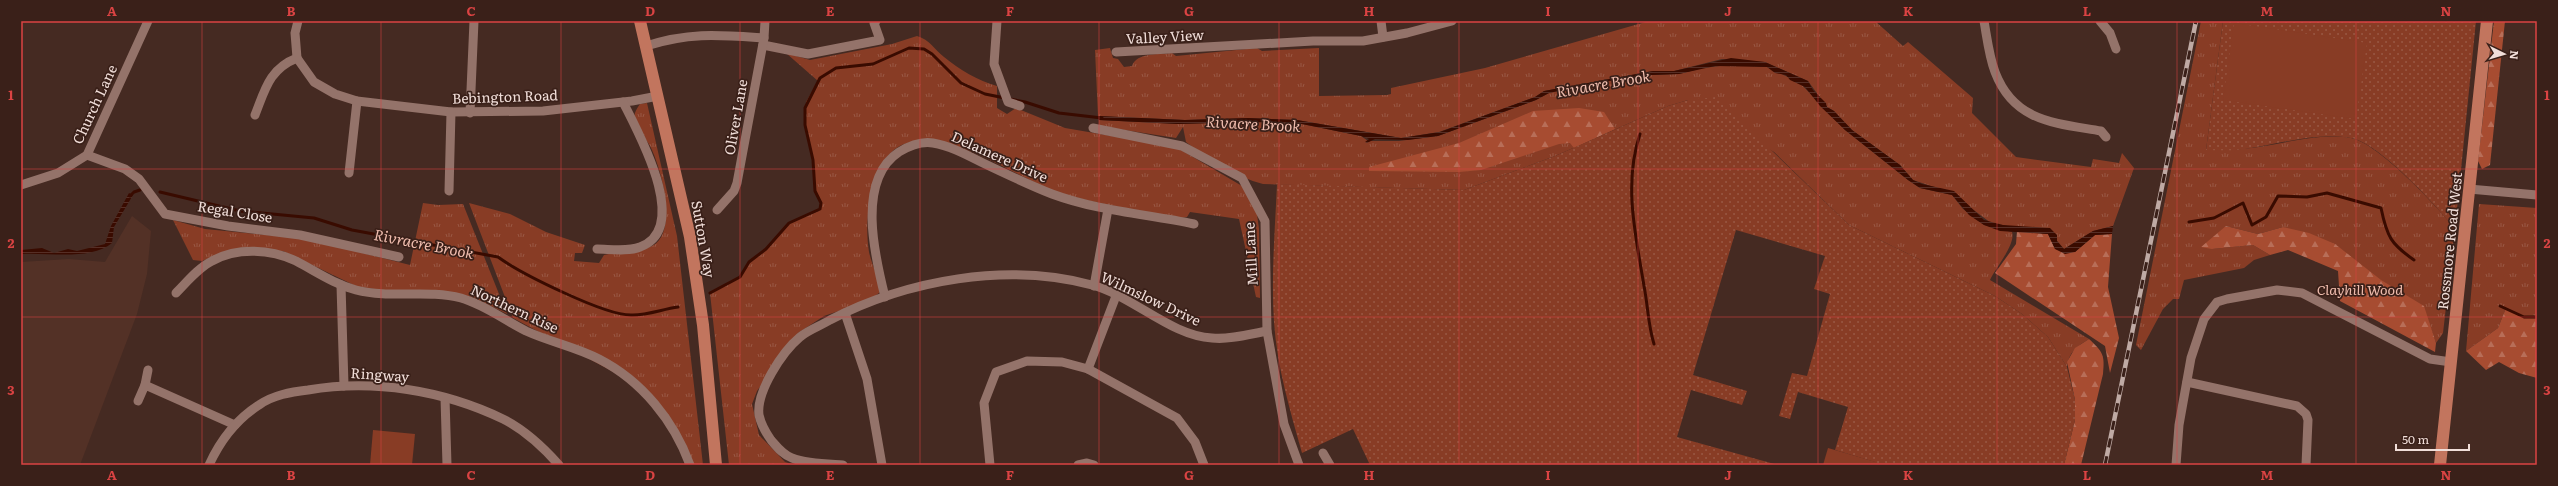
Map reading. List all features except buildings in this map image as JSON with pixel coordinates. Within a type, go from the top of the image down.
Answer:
[{"type":"main road","name":"Sutton Way","points":[[640,21],[690,237],[703,326],[716,465]]},
{"type":"main road","name":"Rossmore Road West","points":[[2440,465],[2487,21]]},
{"type":"street","name":"Church Lane","points":[[21,185],[58,173],[87,155],[148,21]]},
{"type":"street","points":[[254,115],[272,74],[287,62],[297,58],[295,33],[298,21]]},
{"type":"street","points":[[470,113],[474,21]]},
{"type":"street","name":"Oliver Lane","points":[[717,210],[734,191],[737,183],[763,41],[765,21]]},
{"type":"street","points":[[646,46],[672,38],[701,34],[763,41],[808,54],[880,40],[874,23],[876,21]]},
{"type":"street","points":[[997,21],[994,64],[1008,102],[1020,106]]},
{"type":"street","points":[[1380,21],[1383,37]]},
{"type":"street","name":"Valley View","points":[[1116,52],[1313,41],[1363,41],[1452,21]]},
{"type":"street","points":[[1984,21],[1994,71],[2002,87],[2016,106],[2036,118],[2101,131],[2106,137]]},
{"type":"street","points":[[2100,21],[2110,33],[2116,49]]},
{"type":"street","name":"Bebington Road","points":[[297,58],[314,82],[335,94],[357,101],[451,112],[470,113],[543,111],[623,102],[658,96]]},
{"type":"street","points":[[349,174],[357,101]]},
{"type":"street","points":[[597,249],[639,248],[650,242],[657,234],[661,223],[662,209],[653,161],[623,102]]},
{"type":"street","points":[[449,191],[451,112]]},
{"type":"street","name":"Mill Lane","points":[[1093,128],[1182,146],[1242,178],[1265,221],[1267,331],[1284,424],[1299,465]]},
{"type":"street","name":"Delamere Drive","points":[[885,297],[873,249],[872,218],[874,198],[886,164],[893,156],[906,148],[919,143],[932,143],[958,151],[1046,191],[1088,206],[1194,224]]},
{"type":"street","name":"Regal Close","points":[[87,155],[125,169],[139,179],[165,214],[228,226],[300,235],[399,257]]},
{"type":"street","points":[[2469,189],[2537,195]]},
{"type":"street","points":[[1094,286],[1108,209]]},
{"type":"street","name":"Northern Rise","points":[[176,294],[202,268],[212,261],[231,254],[254,251],[284,256],[325,279],[357,290],[388,296],[424,294],[461,298],[495,313],[532,334],[600,359],[635,385],[657,406],[674,429],[690,465]]},
{"type":"street","name":"Wilmslow Drive","points":[[843,465],[806,462],[791,458],[779,449],[765,432],[759,415],[762,395],[773,370],[798,339],[845,313],[885,297],[928,285],[970,278],[1002,276],[1046,278],[1094,286],[1195,335],[1223,338],[1267,331]]},
{"type":"street","points":[[341,285],[344,386]]},
{"type":"street","points":[[2176,465],[2179,425],[2191,358],[2204,320],[2217,302],[2276,290],[2302,292],[2430,359],[2451,362]]},
{"type":"street","points":[[1088,369],[1116,296]]},
{"type":"street","points":[[845,313],[867,379],[882,465]]},
{"type":"street","points":[[990,465],[984,403],[996,372],[1028,361],[1062,362],[1088,369],[1177,418],[1195,442],[1204,465]]},
{"type":"street","points":[[138,401],[145,385],[148,370]]},
{"type":"street","points":[[2186,382],[2298,406],[2306,414],[2308,420],[2306,465]]},
{"type":"street","points":[[145,385],[235,425]]},
{"type":"street","name":"Ringway","points":[[209,465],[222,441],[235,425],[259,405],[276,396],[344,386],[388,386],[445,398],[504,419],[526,433],[559,465]]},
{"type":"street","points":[[445,398],[447,465]]},
{"type":"street","points":[[1323,453],[1330,465]]},
{"type":"street","points":[[1078,465],[1087,463],[1094,465]]},
{"type":"shaded area","points":[[1731,58],[1765,62],[1808,81],[1813,90],[1826,103],[1827,107],[1834,111],[1852,130],[1900,165],[1913,180],[1922,184],[1954,191],[1984,220],[2003,225],[2050,228],[2057,235],[2057,241],[2064,249],[2093,231],[2113,226],[2112,234],[2095,235],[2075,252],[2065,254],[2055,249],[2048,234],[2000,231],[1984,225],[1969,215],[1952,195],[1920,188],[1908,180],[1845,130],[1820,106],[1805,87],[1790,80],[1786,75],[1775,73],[1767,67],[1715,66],[1679,74],[1652,75],[1594,83],[1549,93],[1536,100],[1438,136],[1408,140],[1375,139],[1367,143],[1365,142],[1369,139],[1361,136],[1297,123],[1247,122],[1178,124],[1099,120],[1098,116],[1185,120],[1248,118],[1297,120],[1401,138],[1440,132],[1535,97],[1544,91],[1653,71],[1674,71]]},
{"type":"shaded area","points":[[129,193],[133,195],[114,227],[112,243],[103,249],[81,254],[21,254],[21,250],[42,248],[54,253],[68,249],[77,251],[105,244],[111,226]]},
{"type":"shaded area","points":[[132,216],[151,231],[147,274],[137,314],[80,465],[21,465],[21,262],[69,259],[105,262]]},
{"type":"green space","points":[[1649,21],[1875,21],[1903,46],[1908,42],[1973,98],[1972,113],[2016,157],[2091,167],[2093,159],[2119,163],[2122,153],[2134,168],[2113,226],[2093,231],[2064,249],[2057,241],[2057,235],[1991,223],[1963,202],[1958,195],[1913,180],[1900,165],[1852,130],[1834,111],[1827,107],[1808,81],[1765,62],[1722,59],[1674,71],[1653,71],[1544,91],[1535,97],[1439,132],[1401,138],[1297,120],[1248,118],[1185,120],[1098,116],[1095,50],[1110,48],[1113,58],[1118,59],[1124,67],[1132,66],[1139,58],[1143,56],[1155,54],[1172,53],[1176,56],[1257,48],[1262,51],[1319,48],[1319,96],[1387,95],[1391,94],[1391,88],[1485,68]]},
{"type":"green space","points":[[2201,21],[2223,21],[2206,150],[2242,149],[2310,138],[2351,138],[2363,142],[2376,151],[2407,177],[2455,229],[2443,333],[2436,343],[2423,306],[2283,227],[2258,234],[2226,226],[2212,249],[2253,245],[2270,255],[2254,260],[2244,268],[2184,280],[2179,299],[2173,299],[2163,309],[2141,350],[2136,345]]},
{"type":"green space","points":[[2223,21],[2476,21],[2455,229],[2422,192],[2391,163],[2363,142],[2351,138],[2325,136],[2298,139],[2240,150],[2206,150]]},
{"type":"green space","points":[[2494,21],[2505,21],[2490,165],[2482,169],[2478,161]]},
{"type":"green space","points":[[2234,23],[2367,43],[2356,119],[2223,100]]},
{"type":"green space","points":[[917,36],[929,42],[944,57],[962,70],[976,78],[997,86],[997,108],[1007,114],[1016,108],[1065,128],[1176,147],[1242,186],[1256,207],[1259,229],[1260,298],[1256,297],[1239,219],[1190,212],[1187,217],[1182,218],[1072,197],[1037,184],[989,159],[962,148],[937,141],[913,141],[893,151],[878,172],[872,191],[868,211],[867,232],[869,252],[876,272],[879,293],[868,301],[824,316],[798,333],[757,391],[752,404],[759,435],[785,462],[795,465],[729,465],[710,293],[740,277],[749,262],[766,249],[789,223],[819,211],[821,206],[815,191],[813,160],[805,125],[806,102],[818,81],[786,53],[810,60],[892,44]]},
{"type":"green space","points":[[1729,65],[1767,67],[1800,83],[1845,130],[1908,180],[1920,188],[1952,195],[1963,209],[1984,225],[2012,232],[2011,243],[1990,280],[2089,339],[2074,350],[2069,358],[2067,367],[2048,337],[2022,314],[1995,296],[1849,225],[1774,152],[1688,100],[1668,106],[1555,156],[1464,190],[1263,184],[1233,172],[1195,149],[1186,142],[1183,127],[1176,138],[1099,126],[1099,120],[1178,124],[1247,122],[1297,123],[1361,136],[1368,141],[1399,141],[1438,136],[1536,100],[1549,93],[1594,83],[1652,75],[1679,74],[1703,68]]},
{"type":"green space","points":[[1716,97],[1849,225],[1995,296],[2022,314],[2048,337],[2067,367],[2075,400],[2075,420],[2064,465],[1875,465],[1875,462],[1835,450],[1848,407],[1798,392],[1790,419],[1779,416],[1792,373],[1807,376],[1830,294],[1814,289],[1825,256],[1736,230],[1693,375],[1747,391],[1742,405],[1691,390],[1677,437],[1778,465],[1370,465],[1353,429],[1302,453],[1281,372],[1274,322],[1273,270],[1277,184],[1464,190],[1555,156],[1668,106],[1688,100]]},
{"type":"green space","points":[[647,103],[677,236],[703,465],[693,465],[647,390],[513,318],[469,203],[510,214],[546,232],[585,245],[582,253],[575,253],[574,261],[599,263],[604,255],[646,249],[652,246],[660,239],[664,229],[666,201],[656,160],[650,146],[636,125],[634,119],[635,112],[640,104]]},
{"type":"green space","points":[[1579,108],[1604,112],[1615,129],[1574,148],[1570,143],[1559,144],[1481,170],[1459,172],[1369,171],[1369,167],[1459,143],[1533,111]]},
{"type":"green space","points":[[1021,157],[1041,163],[1032,175],[1017,167]]},
{"type":"green space","points":[[423,203],[438,205],[463,204],[507,314],[473,297],[446,292],[399,292],[358,287],[283,251],[224,252],[202,261],[193,260],[173,220],[205,229],[307,239],[410,265]]},
{"type":"green space","points":[[2479,204],[2537,208],[2537,317],[2524,317],[2506,308],[2498,328],[2466,351]]},
{"type":"green space","name":"Clayhill Wood","points":[[2226,226],[2258,234],[2283,227],[2309,233],[2335,244],[2381,280],[2424,306],[2436,343],[2435,352],[2340,301],[2338,271],[2288,250],[2270,255],[2253,245],[2212,249],[2201,247]]},
{"type":"green space","points":[[2017,231],[2048,234],[2055,249],[2075,252],[2095,235],[2112,234],[2108,287],[2119,338],[2110,373],[2105,346],[1995,273],[2016,244]]},
{"type":"green space","points":[[2506,308],[2524,317],[2537,317],[2537,378],[2519,373],[2499,362],[2486,370],[2466,351],[2498,328]]},
{"type":"green space","points":[[2089,339],[2102,354],[2104,362],[2103,374],[2081,465],[2064,465],[2075,420],[2075,400],[2067,362],[2075,348]]},
{"type":"green space","points":[[373,430],[415,434],[412,465],[370,465]]},
{"type":"green space","points":[[1828,448],[1876,462],[1875,465],[1823,465]]},
{"type":"waterway","name":"Rivracre Brook","points":[[710,293],[740,277],[749,262],[766,249],[789,223],[820,209],[821,203],[815,191],[813,160],[805,125],[805,108],[820,78],[836,68],[873,64],[909,48],[924,49],[932,54],[961,83],[985,94],[1025,102],[1059,113],[1102,118]]},
{"type":"waterway","points":[[1640,134],[1632,172],[1633,210],[1649,323],[1654,344]]},
{"type":"waterway","name":"Rivracre Brook","points":[[130,196],[134,192],[140,190]]},
{"type":"waterway","name":"Rivracre Brook","points":[[160,192],[240,211],[314,218],[352,230],[498,257],[564,293],[621,314],[639,315],[678,307]]},
{"type":"waterway","name":"Rivacre Brook","points":[[2189,222],[2214,218],[2243,203],[2252,225],[2266,217],[2278,196],[2307,197],[2327,193],[2381,208],[2385,226],[2391,239],[2400,249],[2414,260]]},
{"type":"waterway","name":"Rivacre Brook","points":[[2500,306],[2524,317],[2537,317]]},
{"type":"railway","points":[[2105,465],[2196,21]]}]
